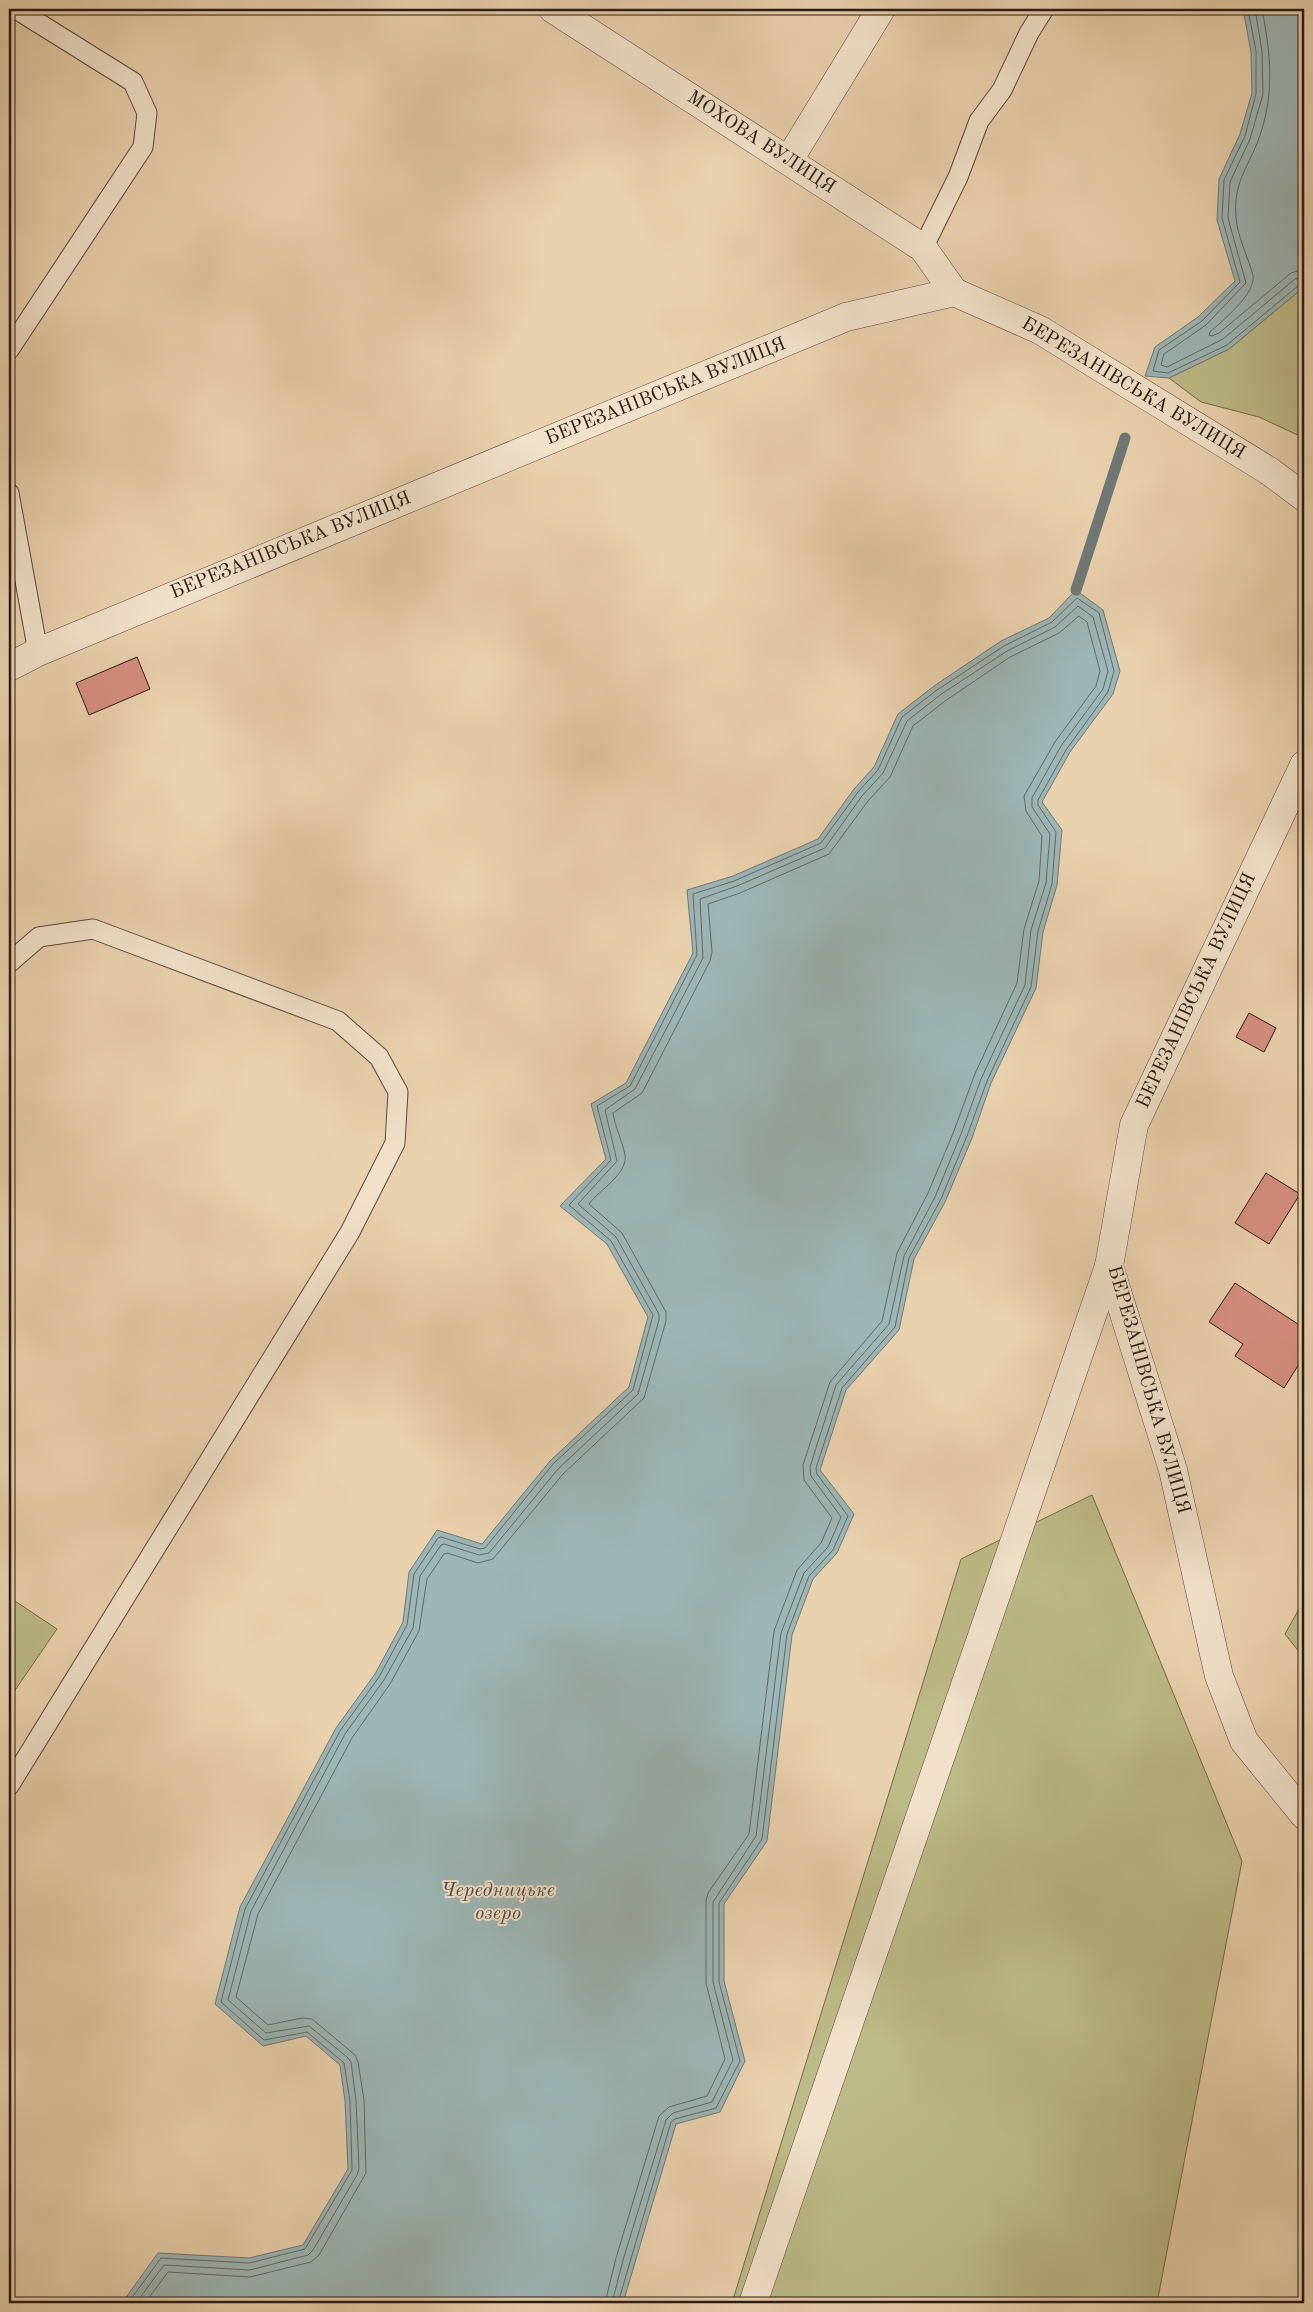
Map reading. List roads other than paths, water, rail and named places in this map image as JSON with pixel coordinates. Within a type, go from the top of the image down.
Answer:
[{"type":"street","name":"МОХОВА ВУЛИЦЯ","points":[[553,9],[923,248],[954,292]]},
{"type":"street","points":[[789,160],[881,9]]},
{"type":"street","name":"БЕРЕЗАНІВСЬКА ВУЛИЦЯ","points":[[9,667],[38,652],[846,317],[954,292],[1040,330],[1269,471],[1304,497]]},
{"type":"street","name":"БЕРЕЗАНІВСЬКА ВУЛИЦЯ","points":[[1304,765],[1134,1125],[1109,1266],[1173,1470],[1219,1676],[1244,1741],[1304,1815]]},
{"type":"street","points":[[753,2303],[1109,1266]]},
{"type":"lane","points":[[9,350],[143,147],[147,113],[133,82],[16,9]]},
{"type":"lane","points":[[923,248],[958,177],[979,121],[1002,90],[1029,33],[1044,9]]},
{"type":"lane","points":[[9,493],[38,652]]},
{"type":"lane","points":[[9,963],[39,937],[92,929],[338,1022],[379,1057],[398,1092],[396,1143],[350,1232],[9,1786]]},
{"type":"water","points":[[1243,9],[1304,9],[1304,287],[1229,349],[1169,378],[1145,376],[1155,347],[1198,317],[1235,281],[1217,220],[1219,179],[1240,134],[1252,93],[1251,52]]},
{"type":"water","name":"Чередницьке озеро","points":[[1076,590],[1103,610],[1120,671],[1113,694],[1070,752],[1042,802],[1062,830],[1057,885],[1043,932],[1036,988],[991,1083],[972,1138],[945,1202],[914,1259],[899,1330],[846,1390],[820,1470],[854,1514],[837,1553],[813,1579],[792,1635],[767,1841],[724,1904],[724,1981],[745,2061],[720,2112],[676,2124],[623,2303],[122,2303],[158,2253],[249,2258],[303,2245],[348,2169],[345,2101],[340,2065],[306,2036],[263,2046],[215,2004],[240,1907],[336,1728],[375,1674],[403,1622],[409,1572],[437,1530],[482,1544],[550,1461],[629,1387],[648,1317],[607,1244],[560,1206],[606,1159],[591,1104],[626,1083],[693,953],[687,890],[733,876],[818,839],[854,789],[874,767],[898,714],[934,686],[1001,641],[1049,618]]},
{"type":"waterway","points":[[1076,590],[1125,438]]}]
